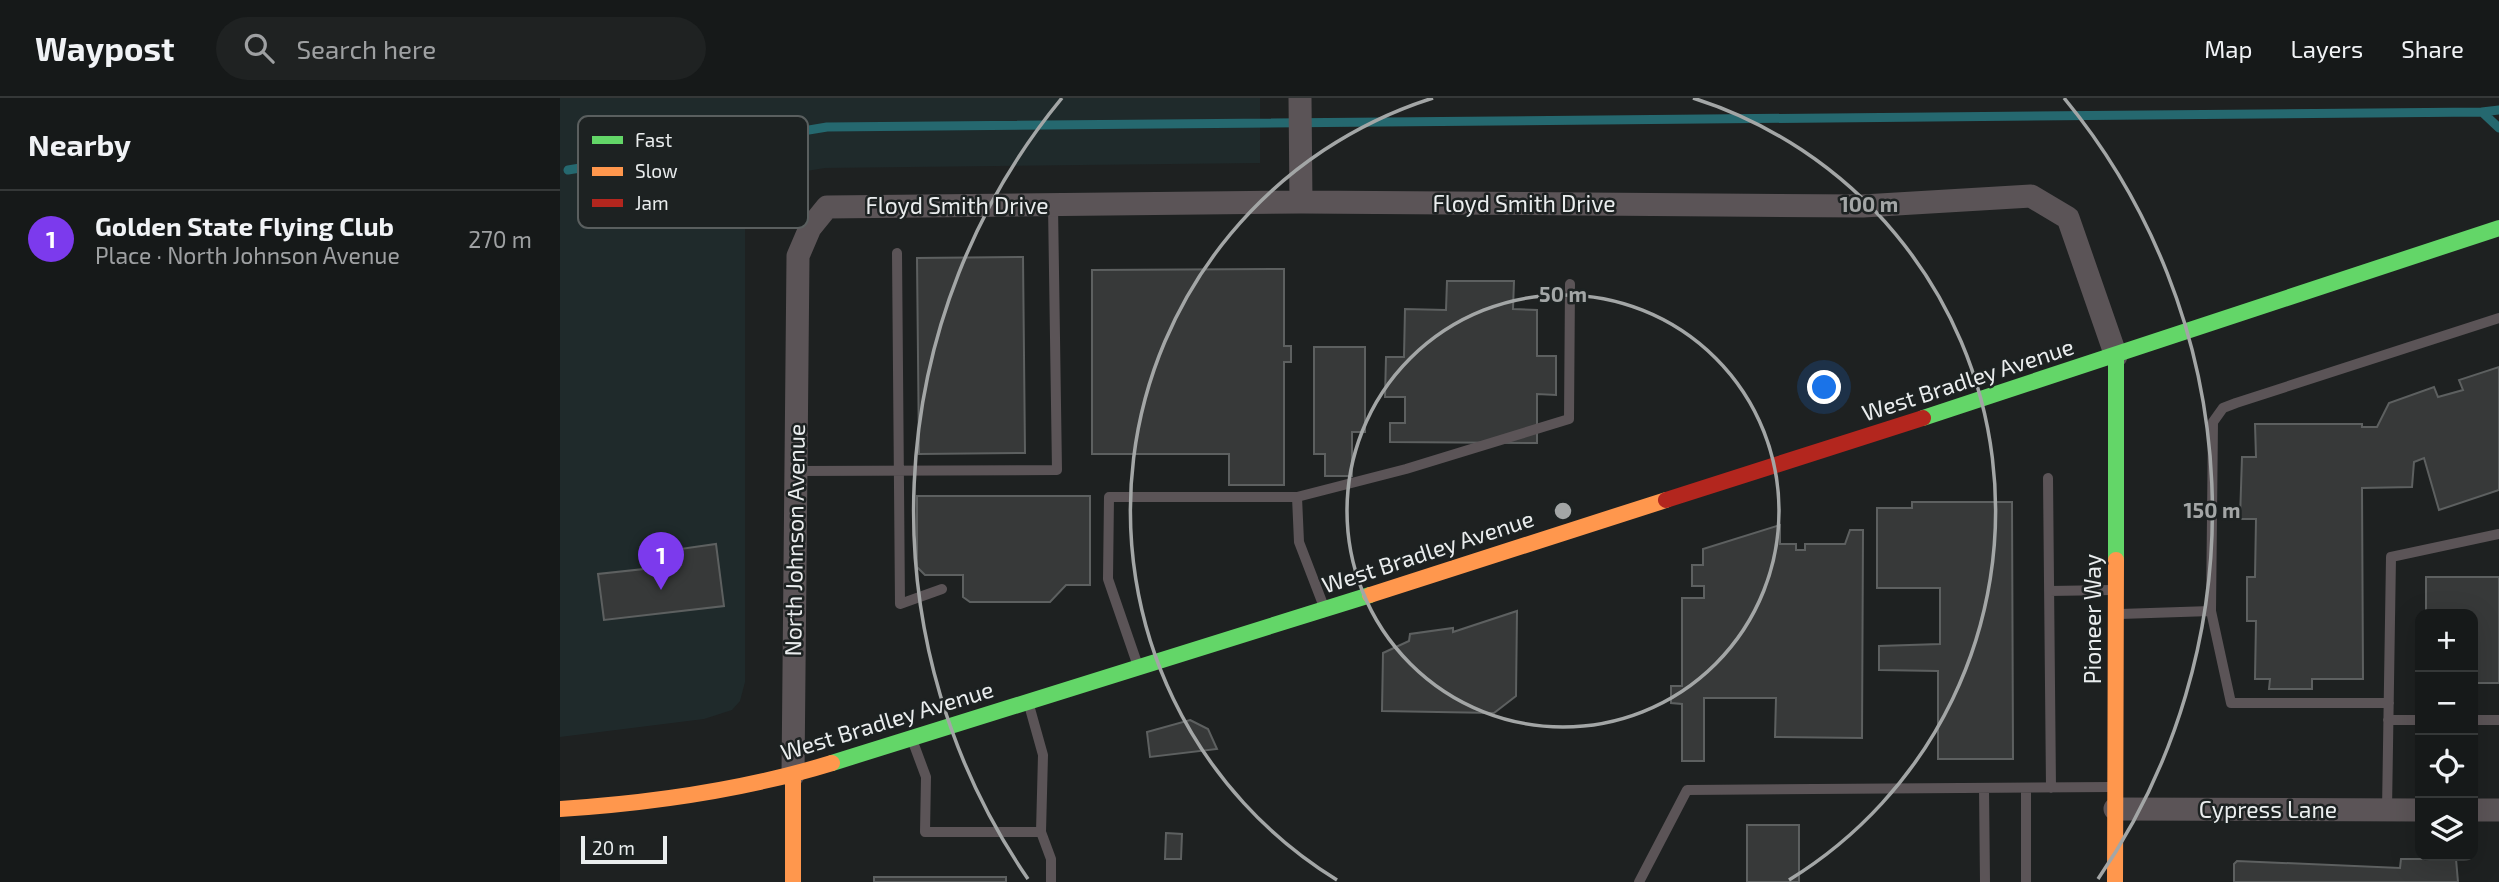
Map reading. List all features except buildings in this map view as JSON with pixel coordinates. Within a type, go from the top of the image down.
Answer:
[{"type":"main road","name":"West Bradley Avenue","points":[[560,809],[645,803],[793,775],[1139,668],[2116,356],[2499,228]]},
{"type":"main road","name":"Pioneer Way","points":[[2115,882],[2116,356]]},
{"type":"main road","name":"North Johnson Avenue","points":[[793,775],[793,882]]},
{"type":"street","points":[[1300,98],[1301,202]]},
{"type":"street","name":"Floyd Smith Drive","points":[[827,207],[1301,202],[1863,206],[2031,196],[2068,218],[2116,356]]},
{"type":"street","name":"North Johnson Avenue","points":[[793,775],[798,256],[810,228],[827,207]]},
{"type":"street","name":"Cypress Lane","points":[[2115,798],[2415,810]]},
{"type":"street","points":[[2478,810],[2499,810]]},
{"type":"lane","points":[[796,471],[1057,470],[1054,205]]},
{"type":"lane","points":[[897,253],[900,604],[942,589]]},
{"type":"lane","points":[[1139,668],[1108,579],[1109,497],[1297,497],[1406,469],[1569,419],[1570,284]]},
{"type":"lane","points":[[2389,703],[2231,703],[2211,611],[2211,430],[2223,408],[2499,318]]},
{"type":"lane","points":[[2048,478],[2051,788]]},
{"type":"lane","points":[[1297,497],[1299,542],[1325,609]]},
{"type":"lane","points":[[2387,810],[2391,557],[2499,534]]},
{"type":"lane","points":[[2049,591],[2116,590]]},
{"type":"lane","points":[[2116,614],[2211,611]]},
{"type":"lane","points":[[1028,702],[1043,755],[1041,832],[1051,859],[1051,882]]},
{"type":"lane","points":[[2388,720],[2415,720]]},
{"type":"lane","points":[[2478,720],[2499,720]]},
{"type":"lane","points":[[912,738],[926,777],[925,832],[1041,832]]},
{"type":"lane","points":[[1983,788],[1984,882]]},
{"type":"lane","points":[[2026,788],[2026,882]]},
{"type":"lane","points":[[1639,882],[1687,790],[2051,788],[2115,798]]},
{"type":"shaded area","points":[[560,98],[1260,98],[1260,163],[825,168],[808,171],[808,116],[578,116],[578,228],[745,228],[745,682],[740,701],[732,710],[704,719],[560,737]]},
{"type":"waterway","points":[[2482,112],[2499,110]]},
{"type":"waterway","points":[[808,130],[827,127],[2482,112],[2499,128]]},
{"type":"waterway","points":[[568,170],[578,168]]},
{"type":"traffic: fast","points":[[1923,418],[2499,228]]},
{"type":"traffic: fast","points":[[2116,356],[2116,560]]},
{"type":"traffic: fast","points":[[832,763],[1370,595]]},
{"type":"traffic: slow","points":[[1370,595],[1666,500]]},
{"type":"traffic: slow","points":[[2115,882],[2116,560]]},
{"type":"traffic: slow","points":[[560,809],[698,794],[765,781],[832,763]]},
{"type":"traffic: slow","points":[[793,775],[793,882]]},
{"type":"traffic: jam","points":[[1666,500],[1923,418]]},
{"type":"place","name":"Golden State Flying Club","points":[[661,590]]}]
